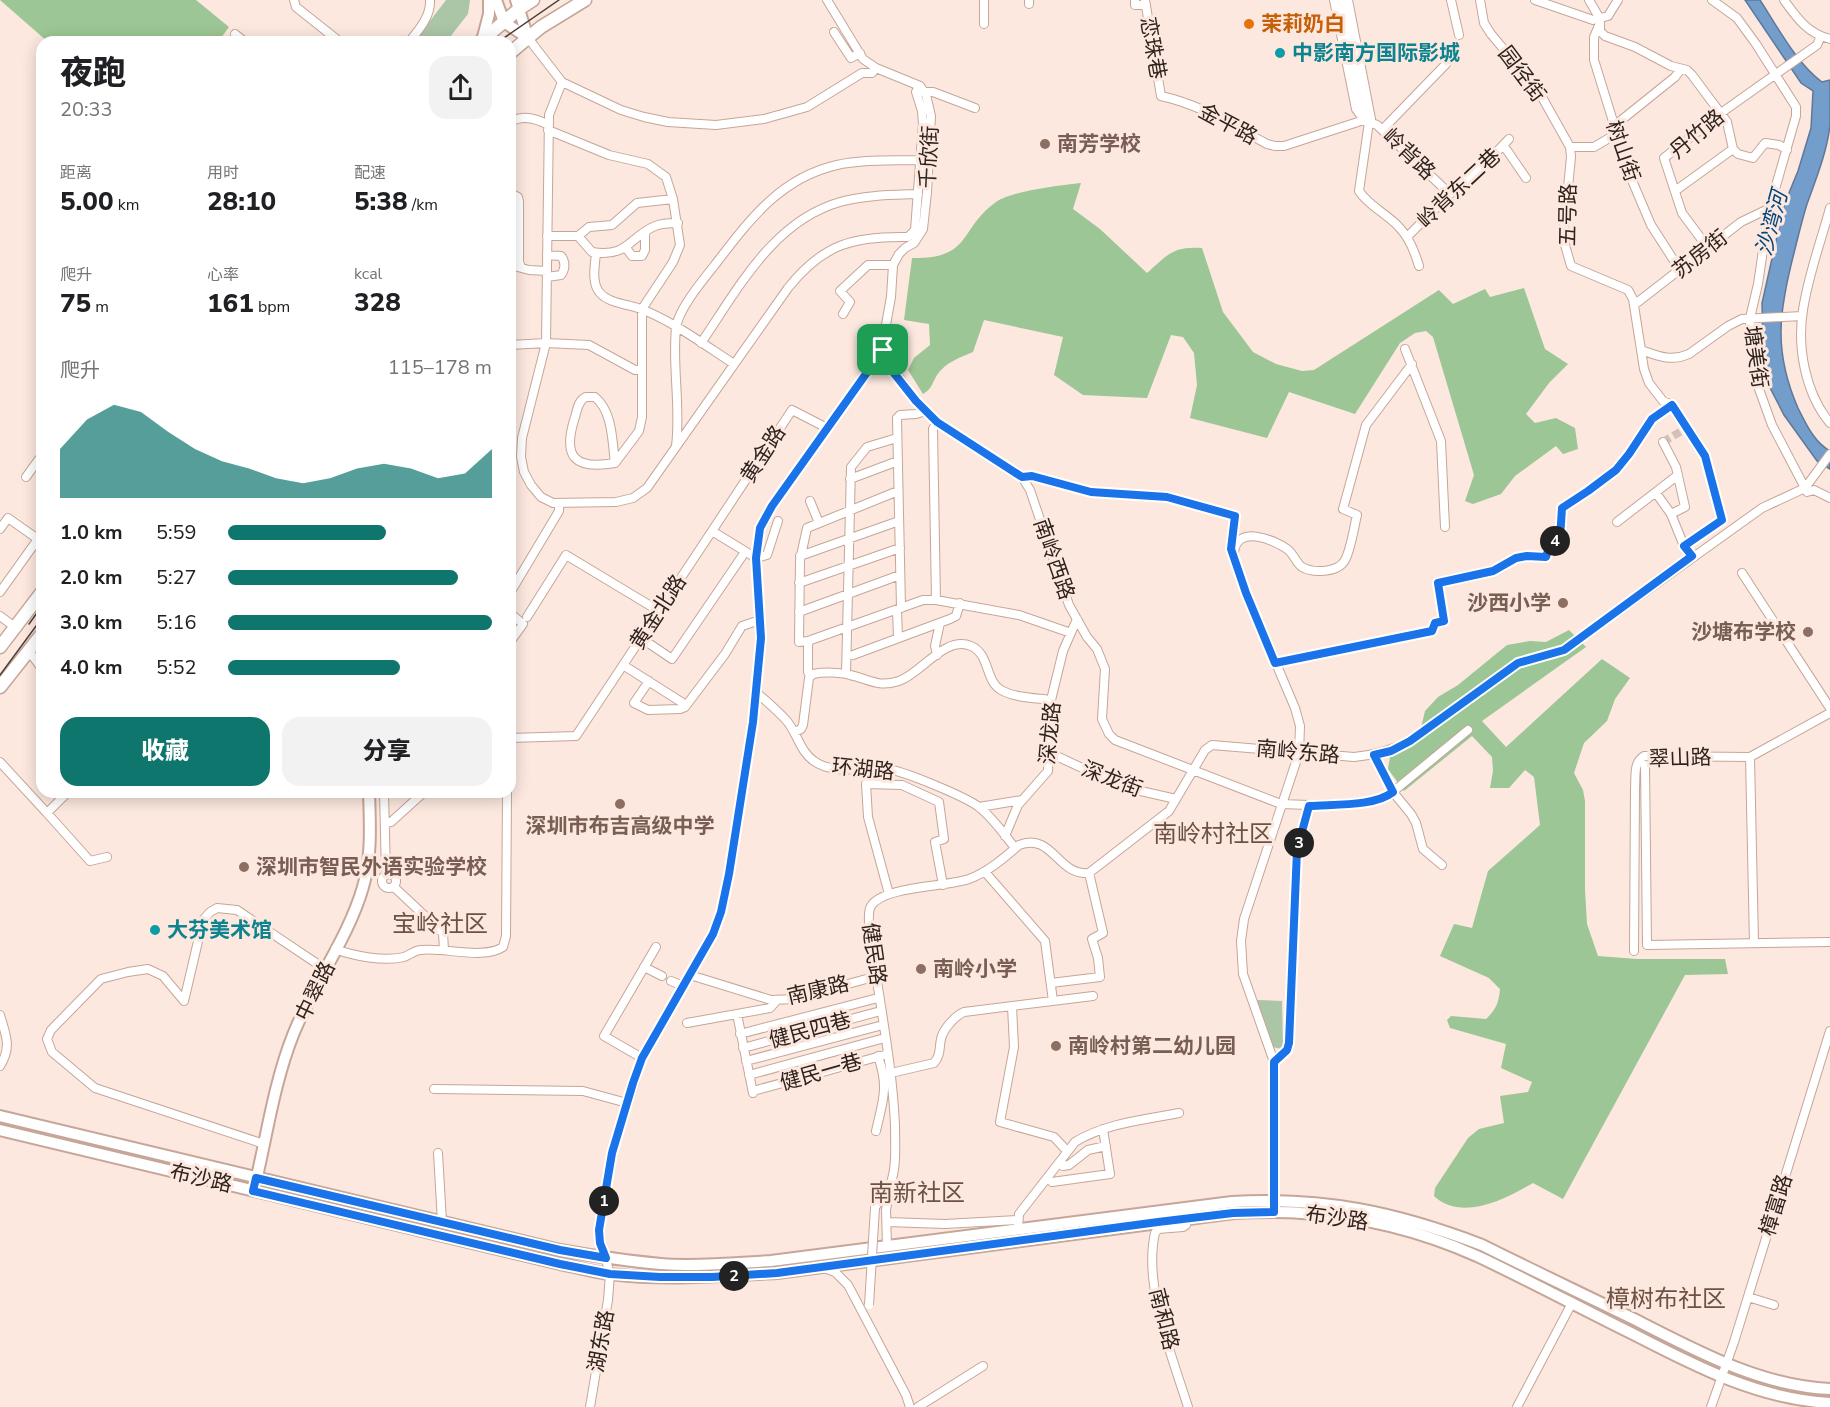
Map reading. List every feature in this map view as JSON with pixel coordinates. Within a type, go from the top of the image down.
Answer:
[{"type":"highway","points":[[487,36],[504,22],[518,4],[533,0]]},
{"type":"highway","points":[[516,49],[541,27],[585,0]]},
{"type":"highway","points":[[0,647],[36,600]]},
{"type":"highway","points":[[0,687],[36,642]]},
{"type":"main road","points":[[482,36],[489,14],[489,0]]},
{"type":"main road","points":[[496,0],[504,22],[528,38]]},
{"type":"main road","points":[[518,4],[528,38]]},
{"type":"main road","name":"中翠路","points":[[253,1191],[284,1061],[294,1034],[351,919],[364,886],[370,849],[369,798]]},
{"type":"main road","name":"布沙路","points":[[0,1116],[442,1222],[606,1258],[662,1264],[771,1261],[887,1246],[1017,1225],[1232,1202],[1274,1199],[1375,1211],[1447,1231],[1482,1245],[1727,1363],[1773,1380],[1812,1388],[1830,1389]]},
{"type":"main road","name":"布沙路","points":[[0,1130],[610,1274],[712,1277],[777,1273],[1233,1213],[1274,1212],[1336,1216],[1410,1232],[1475,1256],[1722,1378],[1771,1394],[1809,1402],[1830,1403]]},
{"type":"main road","points":[[1771,1394],[1773,1380]]},
{"type":"street","points":[[294,0],[296,7],[332,36]]},
{"type":"street","points":[[414,36],[422,26],[431,6],[430,0]]},
{"type":"street","points":[[827,0],[863,59],[876,68],[922,89],[975,108]]},
{"type":"street","points":[[984,0],[984,24]]},
{"type":"street","points":[[1134,0],[1135,5],[1145,2]]},
{"type":"street","name":"岭背路","points":[[1334,0],[1368,120],[1383,129],[1450,194]]},
{"type":"street","name":"岭背路","points":[[1341,0],[1341,19]]},
{"type":"street","points":[[1348,0],[1368,120],[1359,191],[1407,237],[1419,266]]},
{"type":"street","points":[[1451,0],[1459,35]]},
{"type":"street","name":"园径街","points":[[1480,0],[1484,23],[1538,90],[1570,147]]},
{"type":"street","points":[[1535,0],[1600,21],[1608,16],[1618,0]]},
{"type":"street","points":[[1589,0],[1600,21],[1600,31],[1605,36],[1687,70],[1692,75],[1721,112],[1730,129],[1733,149],[1738,154],[1753,158],[1766,143],[1779,145],[1787,150]]},
{"type":"street","name":"塘美街","points":[[1712,0],[1737,18],[1778,73],[1796,107],[1796,116],[1770,208],[1752,318],[1750,344],[1759,389],[1772,425],[1805,488]]},
{"type":"street","points":[[1784,0],[1804,26],[1830,39]]},
{"type":"street","name":"恋珠巷","points":[[1145,2],[1161,96]]},
{"type":"street","name":"树山街","points":[[1600,21],[1594,37],[1594,60],[1623,166],[1631,178],[1650,225],[1680,270]]},
{"type":"street","points":[[834,32],[851,58],[860,53]]},
{"type":"street","name":"丹竹路","points":[[1708,248],[1682,213],[1664,158],[1721,112],[1805,54],[1816,45],[1821,36]]},
{"type":"street","points":[[528,38],[562,82],[621,110],[668,122],[716,126],[764,119],[807,107],[862,73],[872,73],[876,68]]},
{"type":"street","points":[[1383,129],[1446,64]]},
{"type":"street","points":[[1570,147],[1594,147],[1676,76],[1681,69]]},
{"type":"street","points":[[562,82],[549,115],[548,128],[546,343],[522,438],[521,456],[524,472],[531,485],[542,497],[553,503],[616,502],[633,498],[647,488],[802,270],[834,248],[854,241],[912,235],[915,230],[922,124],[922,111],[916,92],[922,89]]},
{"type":"street","name":"千欣街","points":[[894,265],[899,254],[914,243],[923,229],[931,116],[922,89]]},
{"type":"street","name":"金平路","points":[[1161,96],[1210,112],[1267,144],[1275,146],[1284,146],[1368,120]]},
{"type":"street","points":[[516,120],[530,118],[541,120],[548,128],[609,155],[648,164],[666,177],[673,199],[680,245],[673,262],[642,309],[642,417],[639,431],[615,463],[598,466],[582,463],[575,458],[569,437],[580,402],[586,397],[595,397],[602,403],[608,417],[615,463]]},
{"type":"street","name":"岭背东二巷","points":[[1407,237],[1450,194],[1507,143],[1526,178]]},
{"type":"street","name":"五号路","points":[[1570,147],[1563,238],[1567,257],[1571,266],[1628,290],[1634,305]]},
{"type":"street","points":[[1675,191],[1733,149]]},
{"type":"street","points":[[675,448],[676,328],[701,283],[755,214],[783,190],[813,173],[837,165],[864,161],[919,160]]},
{"type":"street","points":[[701,343],[755,265],[799,220],[820,208],[841,201],[866,196],[918,194]]},
{"type":"street","points":[[516,196],[519,202],[519,261],[521,267]]},
{"type":"street","points":[[547,236],[578,236],[588,227],[612,225],[638,203],[673,199]]},
{"type":"street","name":"苏房街","points":[[1634,305],[1741,222],[1770,208]]},
{"type":"street","points":[[1830,208],[1802,316],[1802,353],[1808,380],[1816,402],[1830,423]]},
{"type":"street","points":[[578,236],[588,249],[596,253],[617,252],[661,224],[678,223]]},
{"type":"street","points":[[626,248],[632,256],[642,256],[645,250],[645,233]]},
{"type":"street","points":[[596,253],[594,276],[598,292],[605,298],[642,309],[734,364]]},
{"type":"street","points":[[516,267],[561,275],[564,263],[561,256],[547,255]]},
{"type":"street","points":[[843,314],[850,302],[840,291],[868,265],[894,265],[891,297],[885,319],[883,350],[885,358],[893,372],[937,422],[1022,477],[1032,476],[1091,492],[1167,497],[1235,516],[1231,549],[1246,593],[1295,708],[1300,726],[1299,753],[1244,919],[1240,941],[1243,974],[1274,1062],[1274,1212]]},
{"type":"street","points":[[1634,305],[1644,369],[1649,383],[1663,401],[1672,405],[1705,456],[1722,520],[1684,546]]},
{"type":"street","points":[[1641,350],[1666,358],[1682,357],[1735,321],[1802,316]]},
{"type":"street","points":[[516,345],[546,343],[590,345],[635,370],[642,370]]},
{"type":"street","points":[[1405,349],[1441,441],[1445,527]]},
{"type":"street","name":"湖东路","points":[[590,1407],[608,1300],[610,1274],[600,1243],[599,1230],[612,1153],[642,1058],[713,934],[721,912],[729,874],[753,722],[761,638],[756,558],[760,528],[772,506],[883,350]]},
{"type":"street","points":[[1234,557],[1236,543],[1242,537],[1249,536],[1277,543],[1293,554],[1302,567],[1311,570],[1328,571],[1338,568],[1346,560],[1358,515],[1343,509],[1362,448],[1363,433],[1366,425],[1412,364]]},
{"type":"street","points":[[1275,663],[1432,631],[1435,623],[1444,621],[1438,583],[1493,571],[1516,558],[1546,557],[1550,545],[1560,538],[1562,508],[1616,470],[1652,419],[1672,405]]},
{"type":"street","name":"黄金路","points":[[712,531],[792,410],[828,428]]},
{"type":"street","points":[[898,638],[900,548],[897,418],[900,415],[926,411]]},
{"type":"street","points":[[936,600],[933,429],[937,422]]},
{"type":"street","points":[[846,674],[851,467],[867,447],[897,438]]},
{"type":"street","points":[[1663,442],[1676,467],[1685,507],[1671,514]]},
{"type":"street","points":[[1830,454],[1805,488],[1807,492],[1814,490],[1830,498]]},
{"type":"street","points":[[850,479],[898,461]]},
{"type":"street","points":[[26,477],[36,463]]},
{"type":"street","points":[[1617,522],[1678,475]]},
{"type":"street","name":"南岭西路","points":[[1022,477],[1030,490],[1069,605],[1097,649],[1105,669],[1102,719],[1109,735],[1115,740],[1281,804],[1309,806],[1379,800],[1393,792]]},
{"type":"street","name":"南岭东路","points":[[1193,770],[1205,750],[1215,744],[1354,757],[1391,751],[1410,741],[1518,663],[1564,650],[1762,508],[1805,488]]},
{"type":"street","points":[[898,491],[807,528],[800,556],[799,642],[808,641],[923,600],[960,603],[1019,615],[1071,633]]},
{"type":"street","points":[[1656,493],[1671,514],[1684,546],[1692,556]]},
{"type":"street","points":[[810,501],[819,523]]},
{"type":"street","points":[[516,583],[559,511],[559,503]]},
{"type":"street","points":[[0,529],[8,518],[36,538]]},
{"type":"street","points":[[712,531],[756,558],[767,555],[778,521]]},
{"type":"street","points":[[800,556],[899,521]]},
{"type":"street","name":"黄金北路","points":[[516,738],[576,736],[712,531]]},
{"type":"street","points":[[0,592],[36,546]]},
{"type":"street","points":[[799,583],[900,548]]},
{"type":"street","points":[[641,638],[672,659],[746,552]]},
{"type":"street","points":[[527,617],[566,555],[659,611]]},
{"type":"street","points":[[1742,573],[1830,708]]},
{"type":"street","points":[[799,612],[900,575]]},
{"type":"street","points":[[854,655],[956,616],[960,603]]},
{"type":"street","points":[[0,616],[15,627]]},
{"type":"street","points":[[516,618],[523,624],[516,634]]},
{"type":"street","points":[[649,681],[634,703],[648,710],[681,709],[725,654],[742,626],[760,620]]},
{"type":"street","name":"深龙路","points":[[1005,836],[1022,800],[1048,771],[1051,700],[1063,651],[1077,620]]},
{"type":"street","points":[[937,655],[935,646],[940,623]]},
{"type":"street","points":[[795,732],[803,725],[811,676],[808,672],[808,641]]},
{"type":"street","points":[[811,676],[815,673],[846,674],[874,683],[897,682],[908,677],[952,645],[969,645],[981,654],[992,680],[1002,691],[1051,700]]},
{"type":"street","points":[[29,651],[36,661]]},
{"type":"street","points":[[624,665],[686,705]]},
{"type":"street","name":"环湖路","points":[[756,692],[787,721],[807,755],[814,762],[826,767],[887,769],[900,772],[979,807],[1015,848]]},
{"type":"street","name":"翠山路","points":[[1634,951],[1635,788],[1636,768],[1639,760],[1644,756],[1750,757],[1830,713]]},
{"type":"street","points":[[1393,792],[1468,730]]},
{"type":"street","name":"深龙街","points":[[1050,753],[1123,787],[1176,799]]},
{"type":"street","points":[[1374,755],[1393,792],[1412,814],[1423,849],[1442,865]]},
{"type":"street","points":[[1750,757],[1754,943]]},
{"type":"street","points":[[0,762],[90,861],[107,857]]},
{"type":"street","points":[[1645,765],[1647,945],[1830,942]]},
{"type":"street","points":[[1015,848],[1024,843],[1033,842],[1054,854],[1071,872],[1089,873],[1169,811],[1193,770]]},
{"type":"street","points":[[889,894],[868,817],[866,784],[902,785],[939,802],[944,839],[934,842],[943,885]]},
{"type":"street","points":[[47,813],[62,798]]},
{"type":"street","points":[[384,798],[386,875],[392,874],[396,878],[394,886],[442,933],[444,950]]},
{"type":"street","points":[[385,823],[391,822],[417,798]]},
{"type":"street","points":[[335,949],[363,957],[395,958],[418,950],[490,952],[503,947],[505,942],[507,798]]},
{"type":"street","points":[[979,807],[1022,800]]},
{"type":"street","points":[[1274,1062],[1287,1050],[1289,1043],[1297,850],[1309,806]]},
{"type":"street","name":"健民路","points":[[865,1318],[869,1305],[875,1208],[890,1186],[895,1137],[891,1072],[869,912],[876,901],[889,894],[943,885],[985,872],[1015,848]]},
{"type":"street","points":[[985,872],[1045,941],[1053,1001]]},
{"type":"street","points":[[1051,983],[1100,977],[1098,958],[1092,939],[1103,933],[1089,873]]},
{"type":"street","points":[[264,1144],[95,1088],[52,1052],[47,1039],[51,1030],[101,979],[148,969],[163,976],[184,1001],[203,920],[217,908],[237,910],[325,969]]},
{"type":"street","points":[[642,1058],[604,1036],[656,947]]},
{"type":"street","points":[[644,968],[662,976]]},
{"type":"street","name":"南康路","points":[[690,975],[771,1000],[794,999],[877,976]]},
{"type":"street","points":[[671,981],[683,986]]},
{"type":"street","points":[[891,1072],[934,1063],[940,1053],[943,1033],[958,1015],[964,1012],[1093,996]]},
{"type":"street","points":[[740,1034],[874,999]]},
{"type":"street","points":[[687,1023],[770,1008],[777,1000]]},
{"type":"street","points":[[1012,1006],[1014,1047],[1000,1122],[1054,1137],[1067,1151]]},
{"type":"street","name":"健民四巷","points":[[743,1048],[877,1012]]},
{"type":"street","points":[[737,1014],[749,1075],[881,1040]]},
{"type":"street","points":[[0,1015],[7,1041],[7,1055],[0,1066]]},
{"type":"street","points":[[746,1061],[879,1026]]},
{"type":"street","name":"樟富路","points":[[1711,1407],[1748,1297],[1830,1031]]},
{"type":"street","name":"健民一巷","points":[[749,1075],[753,1092],[888,1054]]},
{"type":"street","points":[[876,1131],[875,1120],[885,1093],[884,1074],[878,1056]]},
{"type":"street","points":[[434,1089],[577,1091],[627,1104]]},
{"type":"street","points":[[887,1222],[1017,1225],[1020,1214],[1075,1142],[1103,1130],[1179,1113]]},
{"type":"street","points":[[1059,1183],[1110,1174],[1103,1130]]},
{"type":"street","points":[[1063,1166],[1083,1158],[1093,1149],[1106,1146]]},
{"type":"street","points":[[438,1153],[442,1222]]},
{"type":"street","points":[[887,1246],[886,1210],[890,1186]]},
{"type":"street","name":"南和路","points":[[1187,1219],[1186,1225],[1158,1229],[1155,1233],[1153,1274],[1155,1294],[1188,1407]]},
{"type":"street","points":[[848,1286],[847,1271],[853,1262]]},
{"type":"street","points":[[819,1267],[835,1272],[848,1286],[913,1406],[983,1366]]},
{"type":"street","points":[[1748,1297],[1774,1305]]},
{"type":"street","points":[[1519,1407],[1574,1304]]},
{"type":"green space","points":[[0,0],[196,0],[229,27],[222,36],[41,36]]},
{"type":"green space","points":[[446,0],[470,0],[468,14],[451,36],[419,36]]},
{"type":"green space","points":[[1081,183],[1073,209],[1100,229],[1147,273],[1177,250],[1202,248],[1223,312],[1253,352],[1276,364],[1302,371],[1314,370],[1439,290],[1453,304],[1485,289],[1490,297],[1524,288],[1545,349],[1568,364],[1549,383],[1526,414],[1535,423],[1556,418],[1575,428],[1578,449],[1563,454],[1556,446],[1515,476],[1501,494],[1473,504],[1465,501],[1474,475],[1433,337],[1426,331],[1415,333],[1400,343],[1355,414],[1289,392],[1267,438],[1190,418],[1197,385],[1194,353],[1183,337],[1171,335],[1147,398],[1083,395],[1054,375],[1063,337],[984,320],[973,352],[944,367],[930,388],[923,394],[908,370],[914,358],[930,345],[929,324],[904,320],[912,258],[932,257],[955,248],[984,212],[1003,198],[1037,189]]},
{"type":"green space","points":[[1569,630],[1586,647],[1482,721],[1506,747],[1602,659],[1630,678],[1615,699],[1607,721],[1584,743],[1574,773],[1583,790],[1585,801],[1587,924],[1598,956],[1637,959],[1725,959],[1728,974],[1685,975],[1563,1199],[1533,1183],[1497,1201],[1470,1208],[1457,1207],[1445,1204],[1434,1196],[1435,1188],[1468,1138],[1479,1129],[1504,1123],[1500,1096],[1528,1092],[1532,1082],[1501,1068],[1506,1044],[1450,1028],[1447,1020],[1451,1016],[1486,1019],[1496,1006],[1500,989],[1489,978],[1440,956],[1454,924],[1472,928],[1488,871],[1540,825],[1534,777],[1525,770],[1509,788],[1490,788],[1493,771],[1492,757],[1472,736],[1404,791],[1388,769],[1392,745],[1421,728],[1425,711],[1438,697],[1458,685],[1507,645],[1530,641],[1546,642]]},
{"type":"green space","points":[[1257,1000],[1282,1001],[1283,1047],[1281,1049],[1273,1047]]},
{"type":"water","points":[[1745,0],[1760,0],[1804,65],[1822,82],[1830,80],[1829,135],[1803,216],[1785,294],[1781,331],[1785,368],[1790,387],[1811,432],[1819,443],[1830,451],[1830,469],[1817,461],[1784,415],[1766,380],[1763,349],[1762,303],[1784,205],[1798,171],[1811,128],[1813,91],[1801,83]]},
{"type":"tunnel","points":[[1663,442],[1685,429]]},
{"type":"railway","points":[[507,36],[559,0]]},
{"type":"railway","points":[[29,624],[36,614]]},
{"type":"railway","points":[[0,675],[36,626]]},
{"type":"place","name":"茉莉奶白","points":[[1249,24]]},
{"type":"place","name":"中影南方国际影城","points":[[1280,53]]},
{"type":"place","name":"南芳学校","points":[[1045,144]]},
{"type":"place","name":"沙西小学","points":[[1563,603]]},
{"type":"place","name":"沙塘布学校","points":[[1808,632]]},
{"type":"place","name":"深圳市布吉高级中学","points":[[620,804]]},
{"type":"place","name":"深圳市智民外语实验学校","points":[[244,867]]},
{"type":"place","name":"大芬美术馆","points":[[155,930]]},
{"type":"place","name":"南岭小学","points":[[921,969]]},
{"type":"place","name":"南岭村第二幼儿园","points":[[1056,1046]]},
{"type":"district","name":"南岭村社区","points":[[1213,834]]},
{"type":"district","name":"宝岭社区","points":[[440,924]]},
{"type":"district","name":"南新社区","points":[[917,1193]]},
{"type":"district","name":"樟树布社区","points":[[1666,1299]]},
{"type":"route","points":[[883,350],[893,372],[916,401],[937,422],[1022,477],[1043,478],[1091,492],[1167,497],[1235,516],[1231,549],[1246,593],[1275,663],[1432,631],[1435,623],[1444,621],[1438,583],[1493,571],[1516,558],[1546,557],[1550,545],[1560,538],[1562,508],[1616,470],[1652,419],[1672,405],[1705,456],[1722,520],[1684,546],[1692,556],[1564,650],[1518,663],[1410,741],[1391,751],[1374,755],[1393,792],[1389,795],[1379,800],[1309,806],[1297,850],[1289,1043],[1287,1050],[1274,1062],[1274,1212],[1233,1213],[1158,1222],[777,1273],[660,1277],[610,1274],[560,1264],[253,1191],[256,1178],[560,1250],[606,1258],[600,1243],[599,1230],[612,1153],[633,1083],[642,1058],[713,934],[721,912],[753,722],[761,638],[756,558],[760,528],[772,506],[883,350]]},
{"type":"water label","name":"沙湾河","points":[[1771,223]]}]
